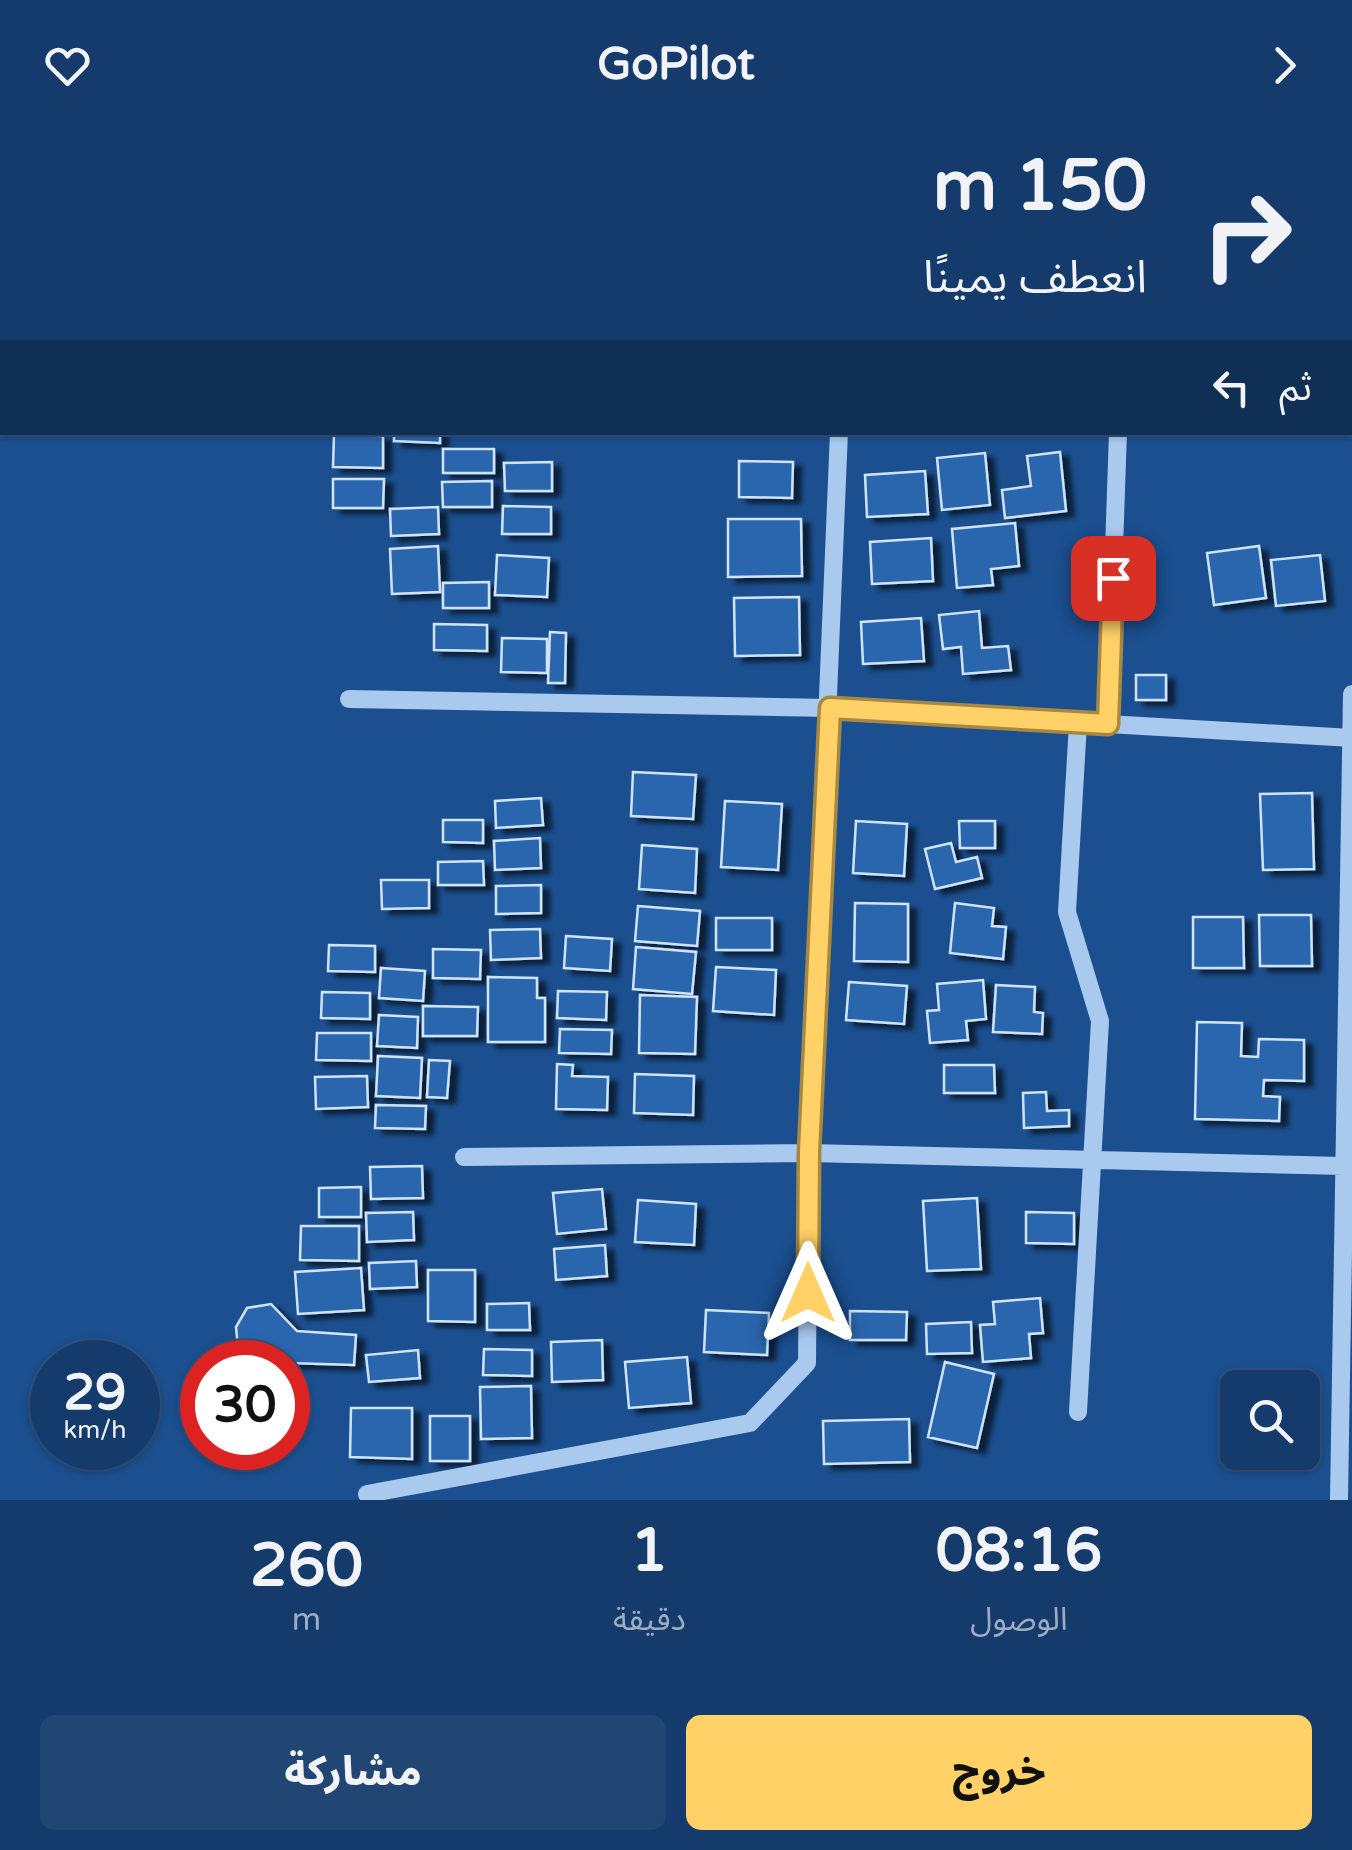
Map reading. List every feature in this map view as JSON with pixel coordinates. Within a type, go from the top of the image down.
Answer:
[{"type":"street","points":[[367,1494],[750,1423],[807,1363],[809,1152],[839,435]]},
{"type":"street","points":[[1108,724],[1118,435]]},
{"type":"street","points":[[1339,1500],[1346,1358],[1343,1166],[1352,694]]},
{"type":"street","points":[[349,699],[830,708],[1350,738]]},
{"type":"street","points":[[1078,722],[1067,912],[1100,1021],[1078,1412]]},
{"type":"street","points":[[464,1158],[809,1152],[1343,1166]]},
{"type":"building","points":[[334,435],[383,436],[383,468],[333,467]]},
{"type":"building","points":[[394,435],[440,435],[440,443],[394,441]]},
{"type":"building","points":[[443,449],[494,449],[494,473],[443,473]]},
{"type":"building","points":[[1060,452],[1066,511],[1005,518],[1002,490],[1031,486],[1027,456]]},
{"type":"building","points":[[985,453],[990,505],[942,510],[937,458]]},
{"type":"building","points":[[739,461],[793,462],[792,498],[739,497]]},
{"type":"building","points":[[552,462],[552,491],[505,491],[504,463]]},
{"type":"building","points":[[925,471],[928,514],[867,517],[865,475]]},
{"type":"building","points":[[333,479],[384,479],[383,508],[333,508]]},
{"type":"building","points":[[492,481],[492,507],[443,507],[442,482]]},
{"type":"building","points":[[503,506],[551,507],[551,534],[502,534]]},
{"type":"building","points":[[438,507],[439,534],[391,536],[390,509]]},
{"type":"building","points":[[728,519],[801,519],[802,576],[728,577]]},
{"type":"building","points":[[1015,523],[1019,566],[991,569],[993,585],[957,588],[952,529]]},
{"type":"building","points":[[931,538],[933,581],[872,584],[870,542]]},
{"type":"building","points":[[438,546],[440,592],[392,594],[390,549]]},
{"type":"building","points":[[1259,546],[1266,598],[1214,605],[1207,553]]},
{"type":"building","points":[[497,555],[549,558],[547,597],[495,595]]},
{"type":"building","points":[[1320,555],[1325,601],[1276,606],[1271,560]]},
{"type":"building","points":[[489,582],[489,608],[443,608],[443,583]]},
{"type":"building","points":[[799,597],[800,655],[735,656],[734,598]]},
{"type":"building","points":[[979,611],[982,648],[1008,646],[1011,670],[963,674],[961,647],[943,649],[939,615]]},
{"type":"building","points":[[921,618],[924,661],[863,664],[861,622]]},
{"type":"building","points":[[434,624],[487,625],[487,651],[434,650]]},
{"type":"building","points":[[550,632],[566,633],[565,683],[548,683]]},
{"type":"building","points":[[502,638],[547,639],[547,673],[501,672]]},
{"type":"building","points":[[1136,675],[1166,675],[1166,700],[1136,700]]},
{"type":"building","points":[[633,772],[696,775],[693,819],[631,816]]},
{"type":"building","points":[[1312,793],[1314,869],[1263,870],[1260,794]]},
{"type":"building","points":[[541,798],[543,825],[496,828],[495,801]]},
{"type":"building","points":[[725,801],[782,804],[778,870],[721,867]]},
{"type":"building","points":[[443,820],[483,820],[483,843],[443,842]]},
{"type":"building","points":[[856,821],[907,824],[904,876],[853,873]]},
{"type":"building","points":[[959,821],[995,821],[995,848],[960,848]]},
{"type":"building","points":[[540,838],[541,868],[495,870],[494,841]]},
{"type":"building","points":[[951,843],[956,862],[977,857],[982,878],[935,889],[925,849]]},
{"type":"building","points":[[642,845],[697,849],[695,893],[639,889]]},
{"type":"building","points":[[483,861],[484,885],[438,885],[438,862]]},
{"type":"building","points":[[381,880],[429,880],[429,908],[382,909]]},
{"type":"building","points":[[541,885],[541,913],[496,914],[496,886]]},
{"type":"building","points":[[855,903],[908,904],[908,962],[854,961]]},
{"type":"building","points":[[955,903],[994,908],[992,926],[1006,927],[1003,959],[950,953]]},
{"type":"building","points":[[638,906],[700,911],[697,946],[635,941]]},
{"type":"building","points":[[1259,915],[1311,915],[1312,966],[1260,966]]},
{"type":"building","points":[[1193,917],[1243,917],[1244,968],[1193,968]]},
{"type":"building","points":[[716,918],[772,918],[772,950],[716,950]]},
{"type":"building","points":[[540,929],[541,958],[491,960],[490,930]]},
{"type":"building","points":[[566,936],[612,939],[610,971],[564,968]]},
{"type":"building","points":[[329,945],[375,946],[375,972],[328,971]]},
{"type":"building","points":[[636,947],[696,952],[692,994],[633,989]]},
{"type":"building","points":[[433,949],[481,950],[480,979],[433,978]]},
{"type":"building","points":[[716,967],[776,970],[774,1015],[713,1011]]},
{"type":"building","points":[[381,968],[425,971],[423,1001],[379,998]]},
{"type":"building","points":[[488,977],[537,978],[537,998],[545,998],[545,1042],[488,1042]]},
{"type":"building","points":[[983,980],[986,1019],[966,1021],[968,1040],[930,1043],[927,1011],[939,1010],[937,984]]},
{"type":"building","points":[[849,982],[907,986],[904,1024],[846,1020]]},
{"type":"building","points":[[996,985],[1035,987],[1034,1012],[1043,1013],[1042,1034],[993,1032]]},
{"type":"building","points":[[558,991],[607,992],[606,1020],[557,1018]]},
{"type":"building","points":[[322,992],[370,993],[370,1019],[321,1018]]},
{"type":"building","points":[[640,995],[697,997],[695,1054],[639,1053]]},
{"type":"building","points":[[423,1006],[478,1007],[477,1036],[423,1036]]},
{"type":"building","points":[[379,1015],[418,1017],[417,1048],[377,1046]]},
{"type":"building","points":[[1197,1022],[1242,1023],[1241,1056],[1258,1057],[1259,1039],[1304,1040],[1304,1081],[1264,1080],[1263,1096],[1280,1097],[1279,1121],[1195,1119]]},
{"type":"building","points":[[560,1029],[612,1030],[611,1054],[559,1053]]},
{"type":"building","points":[[317,1033],[371,1033],[371,1061],[316,1060]]},
{"type":"building","points":[[378,1056],[422,1058],[420,1098],[376,1096]]},
{"type":"building","points":[[429,1060],[450,1061],[447,1098],[427,1097]]},
{"type":"building","points":[[557,1064],[573,1065],[572,1076],[608,1077],[607,1110],[556,1109]]},
{"type":"building","points":[[944,1065],[994,1065],[995,1093],[944,1093]]},
{"type":"building","points":[[635,1074],[694,1076],[693,1115],[634,1113]]},
{"type":"building","points":[[367,1076],[368,1107],[316,1109],[315,1077]]},
{"type":"building","points":[[1046,1092],[1047,1111],[1069,1110],[1069,1126],[1024,1128],[1023,1093]]},
{"type":"building","points":[[376,1105],[426,1106],[425,1129],[375,1128]]},
{"type":"building","points":[[422,1166],[423,1198],[371,1199],[370,1167]]},
{"type":"building","points":[[361,1187],[361,1217],[319,1217],[319,1188]]},
{"type":"building","points":[[602,1189],[606,1229],[557,1234],[553,1193]]},
{"type":"building","points":[[977,1198],[981,1269],[927,1271],[923,1201]]},
{"type":"building","points":[[638,1200],[696,1204],[694,1245],[635,1242]]},
{"type":"building","points":[[413,1212],[414,1240],[367,1242],[366,1213]]},
{"type":"building","points":[[1026,1212],[1074,1213],[1074,1244],[1026,1243]]},
{"type":"building","points":[[301,1226],[359,1226],[359,1261],[300,1260]]},
{"type":"building","points":[[605,1245],[607,1276],[556,1280],[554,1249]]},
{"type":"building","points":[[416,1261],[417,1287],[370,1289],[369,1263]]},
{"type":"building","points":[[361,1268],[364,1310],[298,1314],[295,1272]]},
{"type":"building","points":[[428,1270],[475,1270],[475,1322],[428,1321]]},
{"type":"building","points":[[1040,1298],[1043,1333],[1029,1334],[1031,1358],[983,1362],[980,1325],[995,1324],[993,1302]]},
{"type":"building","points":[[529,1303],[530,1330],[487,1330],[487,1304]]},
{"type":"building","points":[[271,1304],[297,1331],[356,1335],[354,1365],[310,1364],[310,1340],[237,1340],[236,1327],[247,1308]]},
{"type":"building","points":[[706,1310],[769,1313],[767,1355],[704,1352]]},
{"type":"building","points":[[850,1311],[907,1312],[906,1340],[850,1340]]},
{"type":"building","points":[[971,1322],[972,1353],[927,1354],[926,1324]]},
{"type":"building","points":[[602,1340],[603,1380],[552,1382],[551,1342]]},
{"type":"building","points":[[484,1349],[532,1350],[532,1376],[483,1375]]},
{"type":"building","points":[[418,1350],[420,1378],[369,1382],[366,1355]]},
{"type":"building","points":[[687,1357],[691,1403],[629,1408],[625,1362]]},
{"type":"building","points":[[945,1362],[994,1374],[977,1448],[928,1437]]},
{"type":"building","points":[[531,1386],[532,1438],[481,1439],[480,1387]]},
{"type":"building","points":[[351,1408],[412,1408],[412,1459],[350,1457]]},
{"type":"building","points":[[430,1416],[470,1416],[470,1461],[430,1461]]},
{"type":"building","points":[[909,1419],[910,1462],[824,1464],[823,1421]]},
{"type":"route","points":[[808,1293],[809,1152],[830,708],[1108,724],[1113,578]]}]
